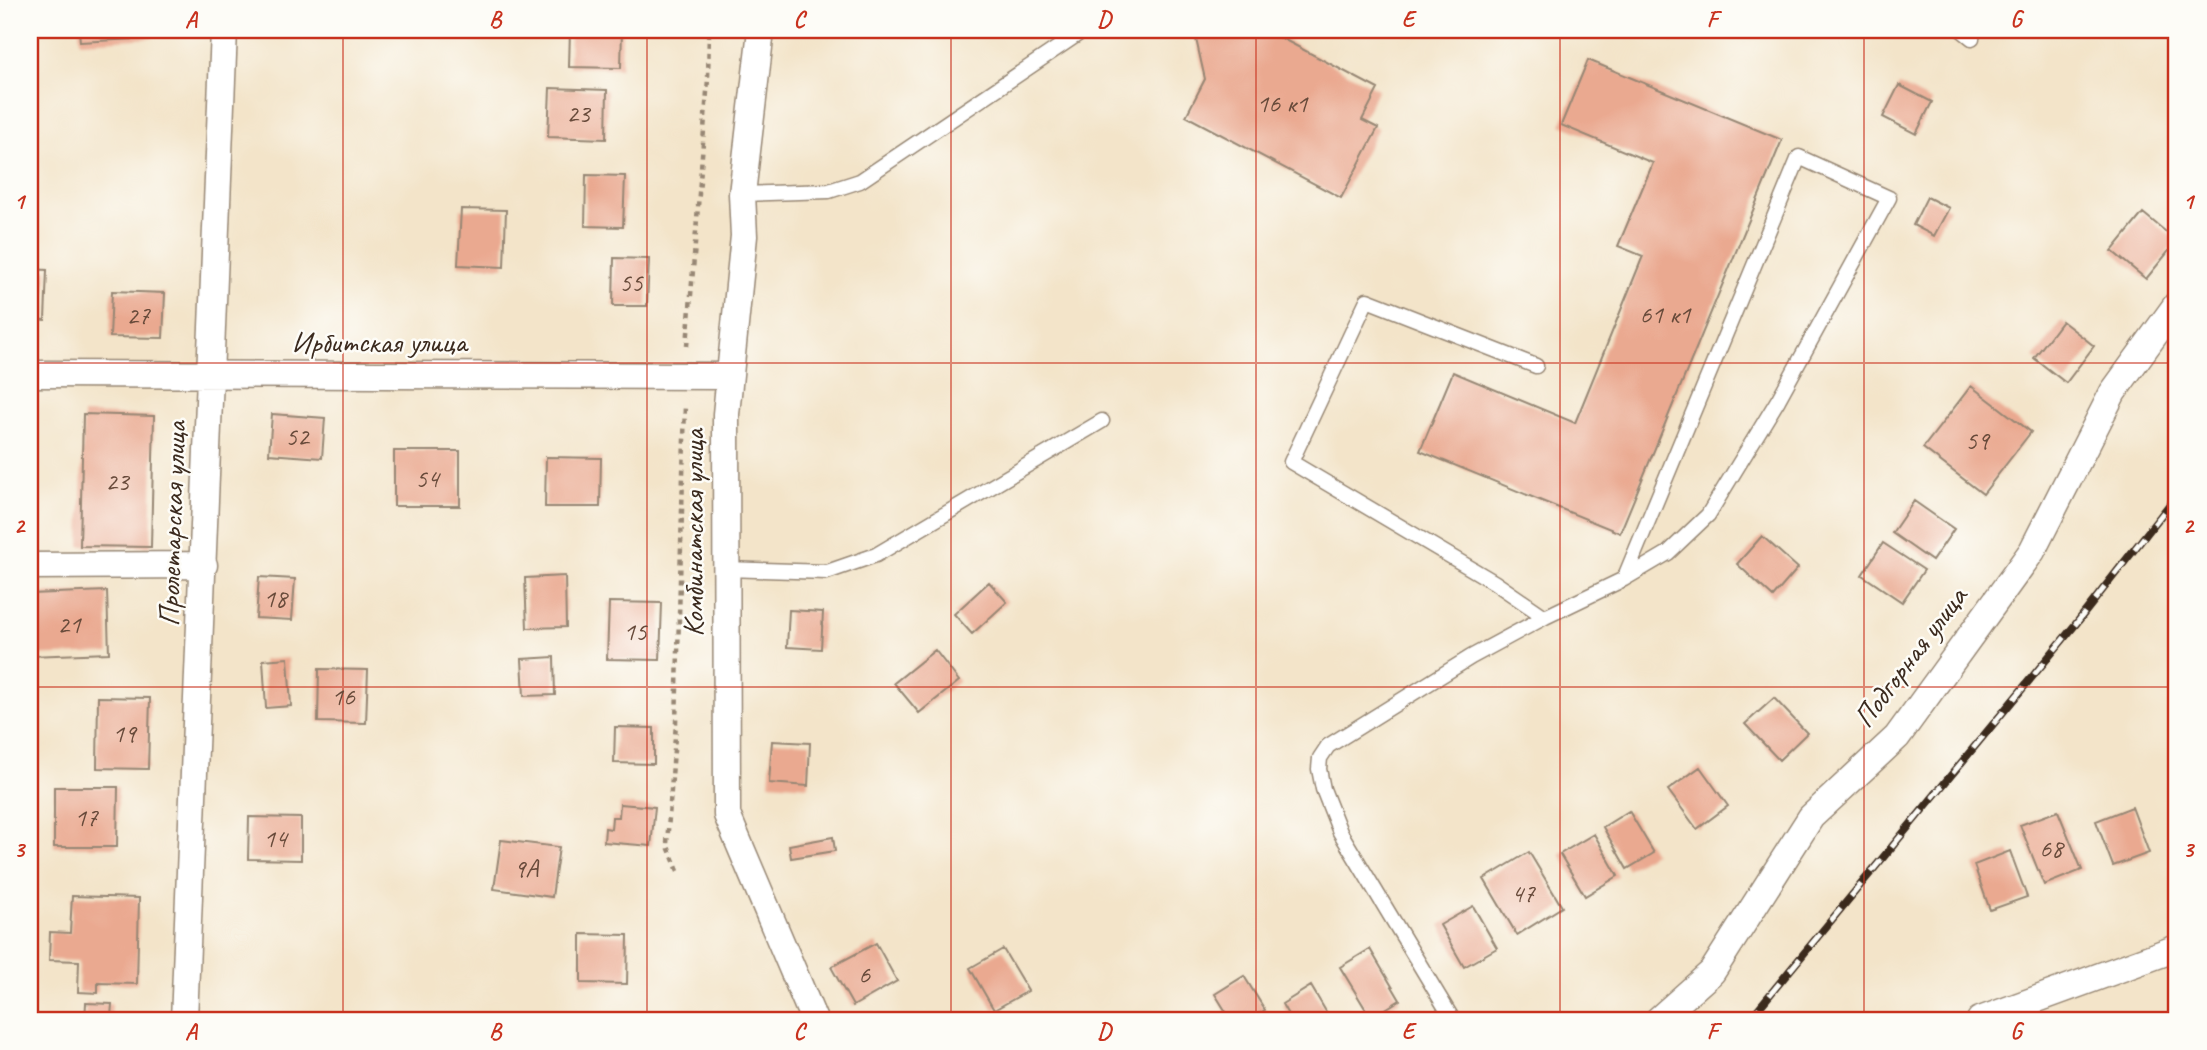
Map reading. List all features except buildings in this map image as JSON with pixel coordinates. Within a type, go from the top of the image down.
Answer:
[{"type":"street","name":"Пролетарская улица","points":[[184,1020],[224,30]]},
{"type":"street","name":"Комбинатская улица","points":[[761,30],[742,194],[744,236],[729,376],[725,569],[727,815],[814,1020]]},
{"type":"street","name":"Подгорная улица","points":[[1658,1020],[1712,972],[1811,817],[1905,726],[2032,551],[2113,392],[2177,304]]},
{"type":"street","name":"Ирбитская улица","points":[[30,374],[729,376]]},
{"type":"street","points":[[30,566],[204,565]]},
{"type":"street","points":[[1980,1020],[2177,948]]},
{"type":"lane","points":[[742,194],[830,191],[860,181],[1084,30]]},
{"type":"lane","points":[[1962,30],[1972,38],[1974,30]]},
{"type":"lane","points":[[1453,1020],[1340,832],[1323,789],[1320,758],[1328,746],[1471,657],[1624,579],[1685,540],[1707,515],[1778,400],[1889,198],[1799,157],[1624,579]]},
{"type":"lane","points":[[1535,366],[1367,299],[1291,462],[1493,582],[1545,617]]},
{"type":"lane","points":[[725,569],[827,572],[876,555],[1102,421]]},
{"type":"path","points":[[678,871],[667,844],[676,723],[684,376],[708,79],[709,30]]},
{"type":"railway","points":[[1749,1020],[2075,625],[2177,495]]}]
